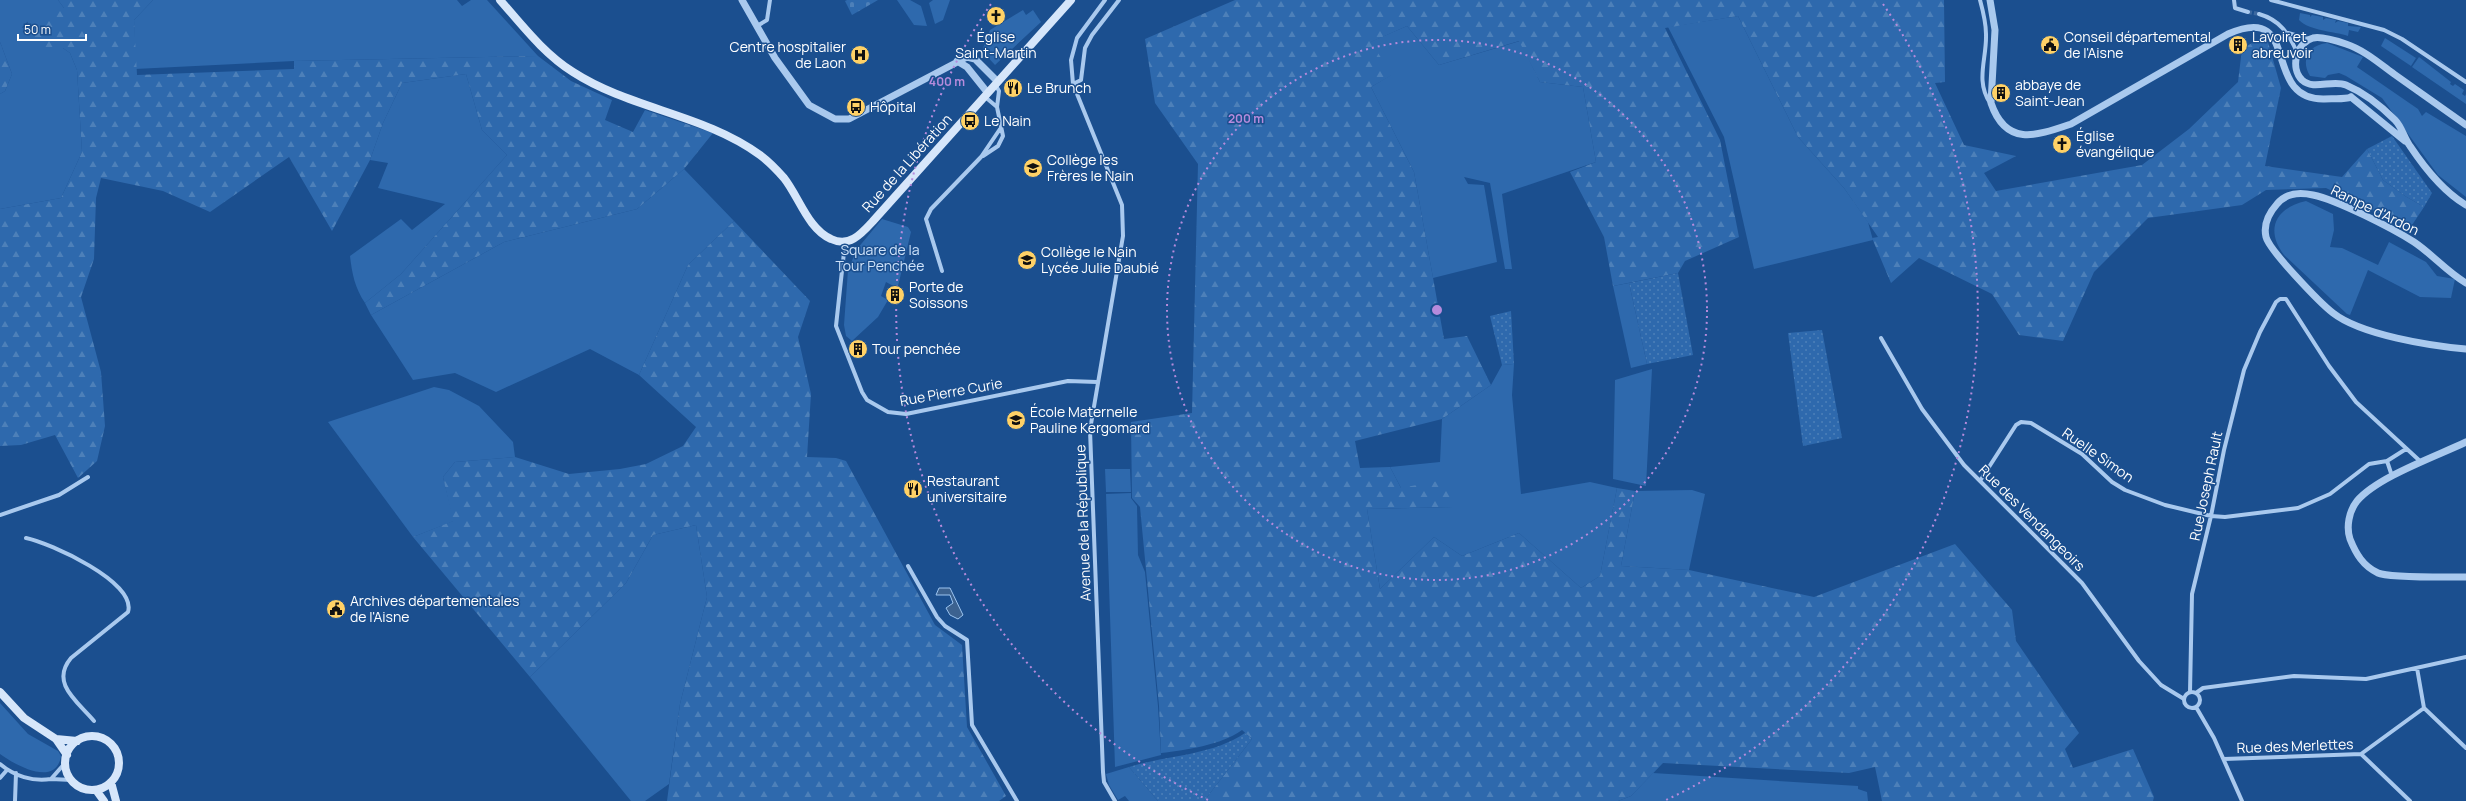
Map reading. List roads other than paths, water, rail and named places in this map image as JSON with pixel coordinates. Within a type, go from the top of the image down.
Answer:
[{"type":"main road","points":[[500,0],[543,48],[572,72],[599,87],[731,137],[761,155],[784,178],[819,231],[831,239],[845,242]]},
{"type":"main road","name":"Rue de la Libération","points":[[845,242],[858,237],[874,220],[1071,0]]},
{"type":"main road","points":[[0,692],[24,718],[56,739],[77,741],[93,737],[101,738],[115,749],[119,766],[111,782],[96,790],[83,788],[72,780],[66,759],[56,739]]},
{"type":"main road","points":[[66,759],[77,741]]},
{"type":"main road","points":[[111,782],[116,801]]},
{"type":"main road","points":[[96,790],[104,801]]},
{"type":"street","points":[[742,0],[775,58],[809,105],[835,119],[849,119],[967,57],[975,59],[996,82],[999,91],[997,107],[1000,129],[1003,136],[998,146],[981,157]]},
{"type":"street","points":[[757,26],[767,20],[770,0]]},
{"type":"street","name":"Avenue de la République","points":[[1105,0],[1076,38],[1071,60],[1073,84],[1122,205],[1123,236],[1090,430],[1103,772],[1104,782],[1115,801]]},
{"type":"street","points":[[1073,84],[1081,80],[1085,48],[1092,35],[1119,0]]},
{"type":"street","points":[[1980,0],[1986,35],[1981,82],[1984,93],[1994,113],[2007,131],[2015,134],[2044,134],[2085,118],[2228,34],[2250,27],[2269,32],[2276,40],[2285,73],[2292,87],[2301,95],[2315,99],[2351,97],[2375,114],[2410,146],[2447,191],[2466,205]]},
{"type":"street","points":[[1990,0],[1995,30],[1990,103]]},
{"type":"street","points":[[2234,0],[2235,8],[2248,12]]},
{"type":"street","points":[[2271,0],[2384,30],[2402,39],[2466,82]]},
{"type":"street","points":[[2259,14],[2275,20],[2288,33],[2297,52]]},
{"type":"street","points":[[2288,33],[2310,40],[2323,38],[2346,44],[2366,54],[2466,125]]},
{"type":"street","points":[[2310,40],[2297,52],[2295,61],[2297,72],[2308,84],[2340,84],[2375,101],[2397,122],[2410,146]]},
{"type":"street","points":[[957,62],[967,68],[997,107]]},
{"type":"street","points":[[2351,97],[2353,89]]},
{"type":"street","points":[[942,271],[926,219],[931,209],[981,157],[1000,129]]},
{"type":"street","name":"Rampe d'Ardon","points":[[2466,283],[2414,242],[2329,200],[2299,193],[2288,195],[2278,202],[2268,216],[2265,235],[2274,252],[2333,314],[2362,327],[2431,346],[2466,349]]},
{"type":"street","name":"Rue Pierre Curie","points":[[845,242],[836,326],[862,392],[876,407],[897,414],[1068,381],[1097,382]]},
{"type":"street","name":"Rue Joseph Rault","points":[[2190,692],[2192,594],[2211,516],[2224,450],[2244,370],[2260,332],[2276,302],[2280,299],[2286,299],[2329,366],[2356,402],[2406,450]]},
{"type":"street","name":"Rue des Vendangeoirs","points":[[1881,338],[1922,409],[1964,465],[2082,583],[2139,661],[2161,685],[2184,699]]},
{"type":"street","name":"Ruelle Simon","points":[[1980,481],[2016,425],[2020,422],[2031,423],[2082,454],[2112,482],[2125,490],[2165,505],[2224,518],[2298,508],[2330,494],[2369,464],[2387,461],[2406,450]]},
{"type":"street","points":[[2466,442],[2392,476],[2356,501],[2349,516],[2349,535],[2356,553],[2366,566],[2380,574],[2466,577]]},
{"type":"street","points":[[2406,450],[2422,463]]},
{"type":"street","points":[[2387,461],[2392,476]]},
{"type":"street","points":[[0,515],[59,496],[88,477]]},
{"type":"street","points":[[26,538],[43,542],[81,561],[118,586],[128,600],[128,612],[72,658],[65,666],[62,677],[69,692],[94,721]]},
{"type":"street","points":[[908,566],[937,617],[945,626],[967,640],[972,686],[972,725],[1017,801]]},
{"type":"street","points":[[2196,707],[2186,706],[2184,699],[2190,692],[2196,693],[2204,688],[2294,676],[2366,678],[2466,657]]},
{"type":"street","points":[[2417,668],[2424,708],[2466,748]]},
{"type":"street","points":[[2196,693],[2200,700],[2196,707]]},
{"type":"street","points":[[2196,707],[2224,759],[2240,800]]},
{"type":"street","name":"Rue des Merlettes","points":[[2224,759],[2361,754],[2424,708]]},
{"type":"street","points":[[2361,754],[2410,801]]},
{"type":"street","points":[[51,779],[66,759]]},
{"type":"street","points":[[0,764],[7,770],[40,780],[72,780]]},
{"type":"street","points":[[0,778],[7,770]]},
{"type":"street","points":[[15,801],[16,773]]},
{"type":"tunnel","points":[[2248,12],[2259,14]]},
{"type":"place","name":"Église Saint-Martin","points":[[996,16]]},
{"type":"place","name":"Conseil départemental de l'Aisne","points":[[2050,45]]},
{"type":"place","name":"Lavoir et abreuvoir","points":[[2238,45]]},
{"type":"place","name":"Centre hospitalier de Laon","points":[[860,55]]},
{"type":"place","name":"Le Brunch","points":[[1013,88]]},
{"type":"place","name":"abbaye de Saint-Jean","points":[[2001,93]]},
{"type":"place","name":"Hôpital","points":[[856,107]]},
{"type":"place","name":"Le Nain","points":[[970,121]]},
{"type":"place","name":"Église évangélique","points":[[2062,144]]},
{"type":"place","name":"Collège les Frères le Nain","points":[[1033,168]]},
{"type":"place","name":"Collège le Nain Lycée Julie Daubié","points":[[1027,260]]},
{"type":"place","name":"Porte de Soissons","points":[[895,295]]},
{"type":"place","name":"Tour penchée","points":[[858,349]]},
{"type":"place","name":"École Maternelle Pauline Kergomard","points":[[1016,420]]},
{"type":"place","name":"Restaurant universitaire","points":[[913,489]]},
{"type":"place","name":"Archives départementales de l'Aisne","points":[[336,609]]},
{"type":"park label","name":"Square de la Tour Penchée","points":[[880,258]]}]
